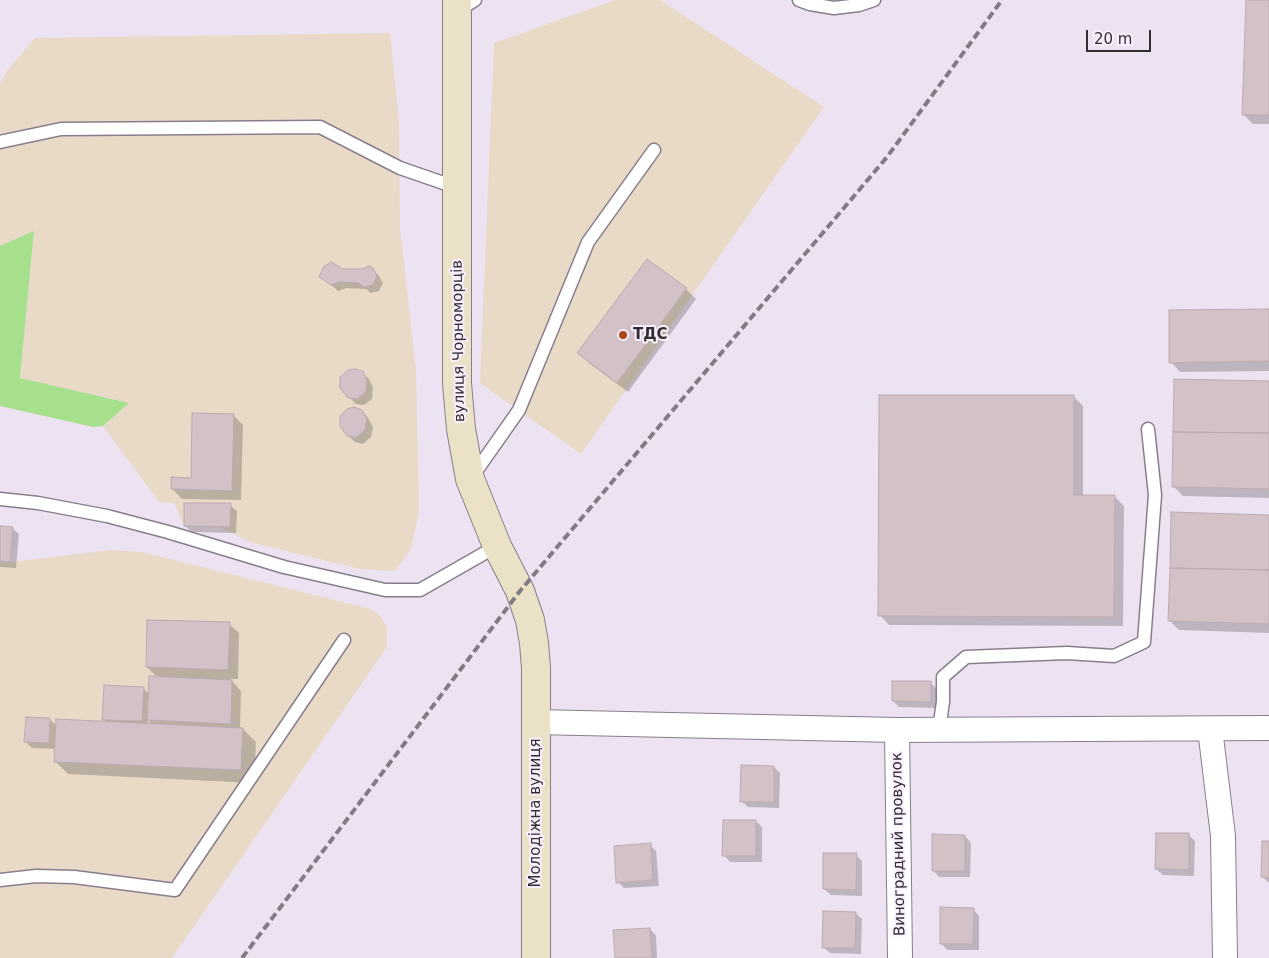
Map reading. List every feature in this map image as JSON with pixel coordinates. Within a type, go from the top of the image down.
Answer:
[{"type":"street","name":"вулиця Чорноморців","points":[[462,4],[458,188],[457,383],[460,429],[470,479],[497,546],[520,591],[530,620],[536,668]]},
{"type":"street","name":"Молодіжна вулиця","points":[[536,668],[536,958]]},
{"type":"street","points":[[535,722],[897,730],[1269,728]]},
{"type":"street","points":[[1210,729],[1223,836],[1224,958]]},
{"type":"street","name":"Виноградний провулок","points":[[897,730],[900,958]]},
{"type":"lane","points":[[799,0],[834,8],[859,5],[874,0]]},
{"type":"lane","points":[[0,142],[61,128],[320,127],[400,168],[458,188]]},
{"type":"lane","points":[[470,479],[519,410],[588,242],[654,150]]},
{"type":"lane","points":[[939,729],[943,702],[943,677],[966,657],[1067,653],[1114,656],[1144,642],[1155,495],[1148,430]]},
{"type":"lane","points":[[0,499],[38,503],[107,516],[168,532],[284,567],[385,590],[420,590],[497,546]]},
{"type":"lane","points":[[0,880],[36,876],[74,877],[175,890],[344,640]]},
{"type":"shaded area","points":[[615,0],[660,0],[824,107],[581,454],[480,383],[494,43]]},
{"type":"shaded area","points":[[390,33],[399,121],[400,227],[416,370],[419,511],[411,549],[395,571],[360,569],[250,542],[220,527],[184,526],[174,503],[159,502],[103,426],[129,403],[20,378],[34,232],[0,246],[0,84],[7,71],[35,38]]},
{"type":"shaded area","points":[[111,550],[141,552],[371,609],[381,617],[387,628],[387,647],[172,958],[0,958],[0,561],[10,562]]},
{"type":"green space","points":[[34,231],[20,378],[129,403],[103,426],[93,427],[0,406],[0,246]]},
{"type":"building","points":[[1246,0],[1269,0],[1269,115],[1242,115]]},
{"type":"building","points":[[647,259],[687,288],[617,383],[577,353]]},
{"type":"building","points":[[332,262],[342,269],[362,269],[369,266],[373,268],[377,276],[373,285],[364,287],[358,283],[339,282],[331,285],[319,277],[324,266]]},
{"type":"building","points":[[1269,309],[1269,361],[1169,363],[1169,310]]},
{"type":"building","points":[[348,370],[363,371],[367,381],[366,392],[357,399],[348,398],[340,388],[340,377]]},
{"type":"building","points":[[1174,379],[1269,381],[1269,433],[1173,432]]},
{"type":"building","points":[[879,395],[1074,395],[1074,495],[1115,495],[1114,617],[878,616]]},
{"type":"building","points":[[354,407],[362,410],[367,419],[365,430],[356,438],[347,436],[340,426],[340,416],[347,409]]},
{"type":"building","points":[[192,413],[234,414],[232,491],[171,489],[171,477],[191,478]]},
{"type":"building","points":[[1173,432],[1269,433],[1269,489],[1172,487]]},
{"type":"building","points":[[184,503],[231,503],[230,527],[184,526]]},
{"type":"building","points":[[1171,512],[1269,515],[1269,570],[1170,568]]},
{"type":"building","points":[[0,526],[13,527],[10,562],[0,561]]},
{"type":"building","points":[[1170,568],[1269,570],[1269,624],[1168,621]]},
{"type":"building","points":[[147,620],[230,622],[228,670],[146,667]]},
{"type":"building","points":[[149,676],[232,680],[231,724],[147,720]]},
{"type":"building","points":[[892,681],[931,681],[931,702],[892,701]]},
{"type":"building","points":[[104,685],[144,687],[142,721],[102,720]]},
{"type":"building","points":[[26,717],[50,718],[49,743],[24,742]]},
{"type":"building","points":[[56,719],[243,728],[241,770],[54,762]]},
{"type":"building","points":[[741,765],[774,766],[774,802],[740,802]]},
{"type":"building","points":[[723,820],[756,820],[756,856],[722,856]]},
{"type":"building","points":[[1156,833],[1189,833],[1189,870],[1155,869]]},
{"type":"building","points":[[932,834],[965,835],[965,871],[932,871]]},
{"type":"building","points":[[1262,841],[1269,841],[1269,878],[1261,877]]},
{"type":"building","points":[[651,843],[653,880],[616,883],[614,846]]},
{"type":"building","points":[[823,853],[857,853],[856,890],[823,889]]},
{"type":"building","points":[[940,907],[974,908],[973,944],[940,944]]},
{"type":"building","points":[[823,911],[856,912],[855,948],[822,948]]},
{"type":"building","points":[[650,928],[652,958],[615,958],[613,930]]},
{"type":"railway","points":[[242,958],[520,591],[887,157],[1002,0]]},
{"type":"place","name":"ТДС","points":[[623,335]]}]
